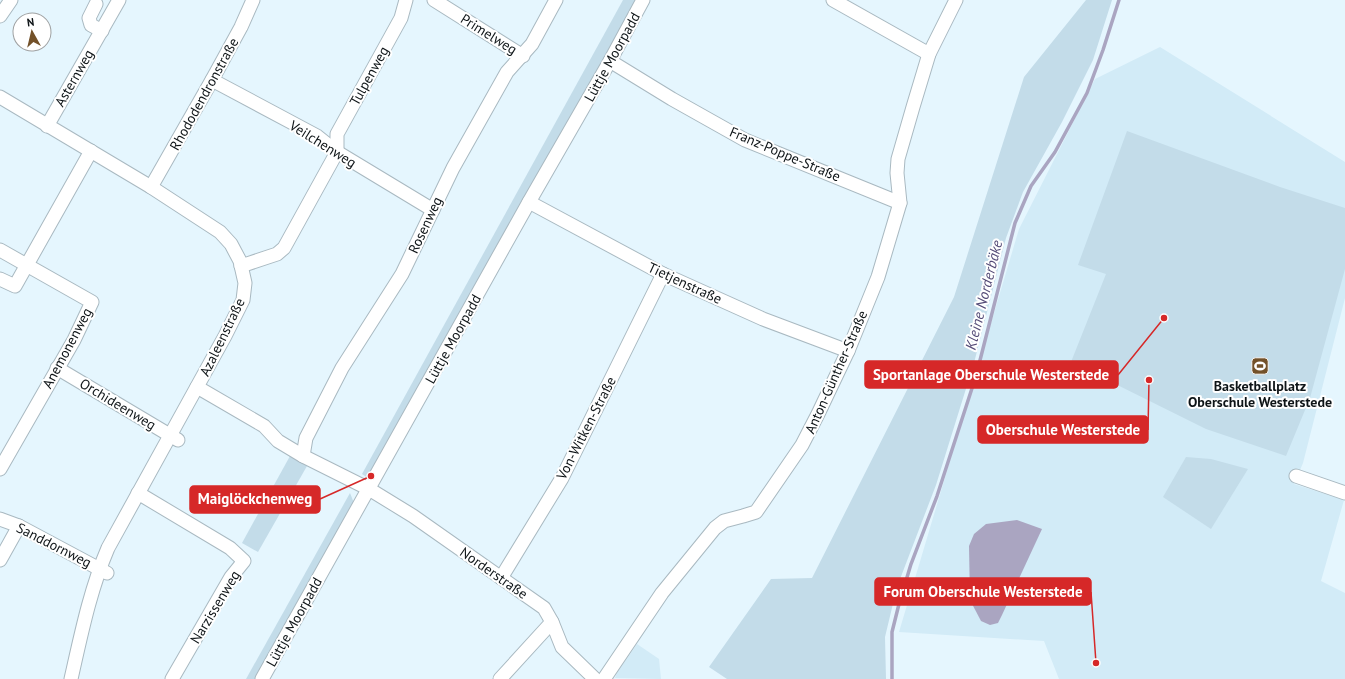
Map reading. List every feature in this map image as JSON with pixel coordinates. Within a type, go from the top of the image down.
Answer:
[{"type":"street","points":[[0,16],[11,0]]},
{"type":"street","name":"Asternweg","points":[[47,126],[119,0]]},
{"type":"street","name":"Rhododendronstraße","points":[[151,187],[241,27],[253,0]]},
{"type":"street","name":"Tulpenweg","points":[[337,152],[337,134],[401,18],[406,0]]},
{"type":"street","name":"Primelweg","points":[[434,0],[523,56]]},
{"type":"street","name":"Rosenweg","points":[[303,456],[306,438],[338,375],[402,274],[453,168],[507,72],[523,56],[532,44],[556,0]]},
{"type":"street","name":"Lüttje Moorpadd","points":[[262,679],[370,489],[643,0]]},
{"type":"street","points":[[833,0],[929,54]]},
{"type":"street","name":"Anton-Günther-Straße","points":[[604,679],[662,593],[715,528],[724,521],[756,512],[802,445],[848,351],[878,277],[900,203],[898,159],[929,54],[956,0]]},
{"type":"street","points":[[102,31],[91,25],[89,18],[93,2],[112,12]]},
{"type":"street","name":"Franz-Poppe-Straße","points":[[610,61],[672,99],[744,140],[900,203]]},
{"type":"street","name":"Veilchenweg","points":[[212,80],[317,136],[337,152],[432,210]]},
{"type":"street","name":"Azaleenstraße","points":[[0,97],[151,187],[220,232],[231,244],[240,261],[246,283],[243,300],[197,387],[174,438],[138,493],[108,548],[103,570],[91,597],[71,679]]},
{"type":"street","points":[[0,279],[15,286],[91,151]]},
{"type":"street","points":[[241,266],[277,254],[284,248],[337,152]]},
{"type":"street","name":"Tietjenstraße","points":[[529,202],[663,274],[763,319],[848,351]]},
{"type":"street","points":[[0,250],[26,265]]},
{"type":"street","name":"Anemonenweg","points":[[0,469],[74,340],[92,302],[26,265]]},
{"type":"street","name":"Von-Witken-Straße","points":[[501,578],[562,478],[663,274]]},
{"type":"street","name":"Orchideenweg","points":[[57,368],[174,438]]},
{"type":"street","name":"Norderstraße","points":[[197,387],[264,426],[278,441],[303,456],[370,489],[413,516],[544,608],[552,622],[562,647],[595,679]]},
{"type":"street","points":[[1296,476],[1345,493]]},
{"type":"street","name":"Narzissenweg","points":[[138,493],[230,548],[244,561],[231,576],[172,679]]},
{"type":"street","name":"Sanddornweg","points":[[0,519],[19,526],[103,570]]},
{"type":"street","points":[[0,560],[19,526]]},
{"type":"street","points":[[500,679],[552,622]]},
{"type":"shaded area","points":[[623,0],[637,0],[368,478],[362,474]]},
{"type":"shaded area","points":[[1086,0],[1112,0],[1093,60],[1062,122],[1023,192],[1006,238],[974,363],[936,485],[897,587],[885,637],[886,679],[727,679],[709,667],[771,579],[812,578],[954,297],[1024,77]]},
{"type":"shaded area","points":[[1160,47],[1345,162],[1345,298],[1303,463],[1294,484],[1344,500],[1321,581],[1345,593],[1345,679],[1059,679],[1044,641],[899,632],[1019,229],[1095,79]]},
{"type":"shaded area","points":[[1127,131],[1280,187],[1345,208],[1345,269],[1310,398],[1286,456],[1206,429],[1071,362],[1106,274],[1078,265]]},
{"type":"shaded area","points":[[290,456],[307,466],[258,552],[242,543]]},
{"type":"shaded area","points":[[1186,457],[1211,459],[1248,469],[1211,529],[1163,497]]},
{"type":"shaded area","points":[[350,493],[354,503],[255,679],[246,679]]},
{"type":"shaded area","points":[[1017,520],[1042,529],[998,623],[990,625],[981,621],[970,600],[969,546],[974,534],[986,524]]},
{"type":"shaded area","points":[[637,644],[659,659],[661,679],[615,678]]},
{"type":"waterway","name":"Kleine Norderbäke","points":[[892,679],[892,632],[899,604],[911,564],[937,496],[976,376],[1015,223],[1031,186],[1055,152],[1087,93],[1119,0]]},
{"type":"place","name":"Sportanlage Oberschule Westerstede","points":[[1164,318]]},
{"type":"place","name":"Basketballplatz Oberschule Westerstede","points":[[1260,366]]},
{"type":"place","name":"Oberschule Westerstede","points":[[1149,380]]},
{"type":"place","name":"Maiglöckchenweg","points":[[371,476]]},
{"type":"place","name":"Forum Oberschule Westerstede","points":[[1096,663]]}]
